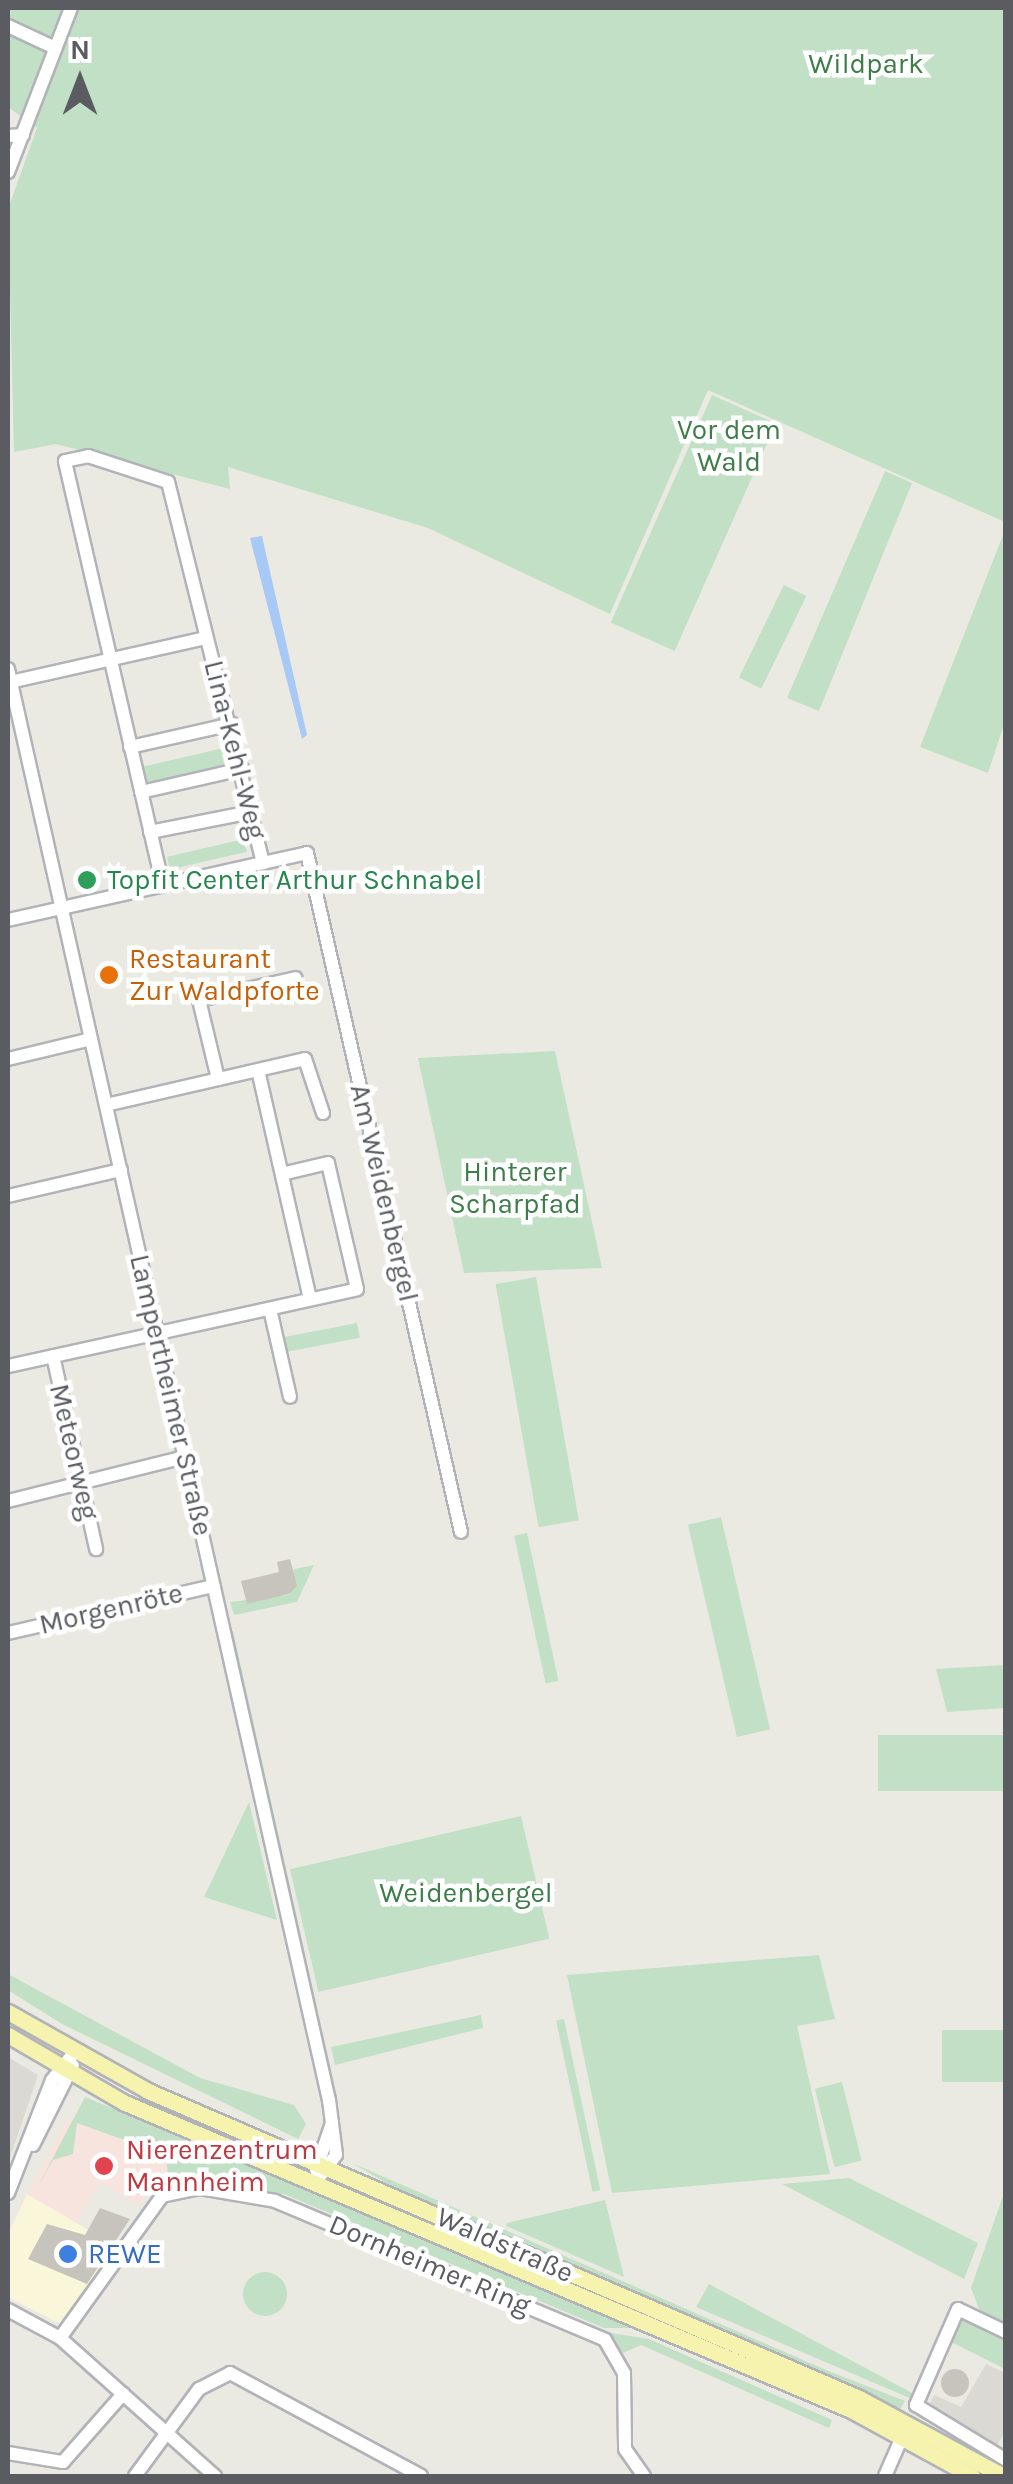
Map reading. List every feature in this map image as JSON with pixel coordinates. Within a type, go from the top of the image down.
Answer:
[{"type":"main road","name":"Waldstraße","points":[[8,2012],[75,2052],[323,2166],[920,2427],[976,2469]]},
{"type":"main road","name":"Waldstraße","points":[[8,2036],[66,2071],[316,2182],[976,2469],[1003,2476]]},
{"type":"main road","points":[[902,2436],[920,2427]]},
{"type":"main road","points":[[976,2469],[1000,2456]]},
{"type":"street","points":[[8,172],[71,8]]},
{"type":"street","points":[[8,26],[55,48]]},
{"type":"street","points":[[8,136],[23,135]]},
{"type":"street","name":"Lina-Kehl-Weg","points":[[109,660],[65,461],[88,456],[168,482],[205,638],[232,724],[263,863]]},
{"type":"street","points":[[9,676],[109,660],[205,638]]},
{"type":"street","points":[[109,660],[163,886]]},
{"type":"street","name":"Lampertheimer Straße","points":[[9,676],[333,2120],[323,2166]]},
{"type":"street","points":[[130,748],[232,724]]},
{"type":"street","points":[[141,792],[242,768]]},
{"type":"street","points":[[150,832],[252,812]]},
{"type":"street","name":"Lina-Kehl-Weg","points":[[8,920],[307,853]]},
{"type":"street","name":"Am Weidenbergel","points":[[307,853],[460,1532]]},
{"type":"street","points":[[218,1079],[200,1000],[296,978]]},
{"type":"street","points":[[8,1060],[91,1040]]},
{"type":"street","points":[[106,1106],[305,1059],[323,1113]]},
{"type":"street","points":[[258,1070],[310,1300]]},
{"type":"street","points":[[8,1366],[357,1289],[328,1163],[282,1174]]},
{"type":"street","points":[[8,1196],[120,1170]]},
{"type":"street","points":[[270,1309],[290,1397]]},
{"type":"street","name":"Meteorweg","points":[[52,1356],[96,1549]]},
{"type":"street","points":[[8,1501],[185,1457]]},
{"type":"street","name":"Morgenröte","points":[[8,1633],[214,1586]]},
{"type":"street","points":[[10,2187],[75,2052]]},
{"type":"street","points":[[316,2182],[323,2166]]},
{"type":"street","name":"Dornheimer Ring","points":[[60,2338],[166,2194],[200,2188],[276,2201],[605,2340],[624,2373],[624,2444],[644,2476]]},
{"type":"street","points":[[8,2310],[60,2338],[215,2476]]},
{"type":"street","points":[[1000,2456],[916,2405],[958,2310],[1006,2332]]},
{"type":"street","points":[[135,2476],[169,2436],[199,2388],[238,2374],[421,2476]]},
{"type":"street","points":[[8,2452],[63,2462],[123,2394]]},
{"type":"street","points":[[885,2476],[902,2436]]},
{"type":"shaded area","points":[[8,2057],[38,2075],[8,2164]]},
{"type":"shaded area","name":"Nierenzentrum Mannheim","points":[[67,2119],[166,2156],[168,2177],[138,2205],[99,2182],[77,2223],[27,2194]]},
{"type":"shaded area","points":[[27,2194],[118,2247],[61,2324],[8,2297],[8,2235]]},
{"type":"shaded area","points":[[986,2364],[1005,2373],[1005,2432],[996,2447],[929,2405],[934,2395],[961,2407]]},
{"type":"green space","name":"Wildpark","points":[[8,8],[1005,8],[1005,522],[708,390],[610,614],[428,528],[228,467],[230,489],[56,444],[14,452],[8,209],[37,128],[8,107]]},
{"type":"green space","name":"Vor dem Wald","points":[[712,395],[776,423],[675,651],[611,622]]},
{"type":"green space","points":[[885,471],[912,483],[819,711],[787,698]]},
{"type":"green space","points":[[1005,530],[1005,721],[988,773],[920,747]]},
{"type":"green space","points":[[784,585],[806,596],[761,689],[739,678]]},
{"type":"green space","points":[[224,748],[228,765],[145,784],[141,767]]},
{"type":"green space","points":[[244,839],[247,852],[170,869],[167,857]]},
{"type":"green space","name":"Hinterer Scharpfad","points":[[555,1051],[602,1268],[464,1273],[418,1058]]},
{"type":"green space","points":[[536,1277],[579,1520],[539,1527],[496,1284]]},
{"type":"green space","points":[[357,1323],[360,1338],[287,1352],[284,1337]]},
{"type":"green space","points":[[721,1517],[770,1729],[737,1737],[688,1525]]},
{"type":"green space","points":[[527,1533],[558,1681],[546,1683],[514,1536]]},
{"type":"green space","points":[[314,1565],[297,1602],[234,1615],[230,1602],[289,1595],[294,1569]]},
{"type":"green space","points":[[230,1630],[233,1631],[337,2097],[333,2096]]},
{"type":"green space","points":[[1005,1665],[1005,1708],[947,1712],[936,1669]]},
{"type":"green space","points":[[878,1735],[1005,1735],[1005,1791],[878,1791]]},
{"type":"green space","points":[[249,1802],[277,1920],[204,1897]]},
{"type":"green space","name":"Weidenbergel","points":[[521,1816],[549,1939],[318,1992],[290,1869]]},
{"type":"green space","points":[[819,1955],[835,2019],[797,2026],[830,2174],[612,2193],[567,1975]]},
{"type":"green space","points":[[8,1974],[200,2078],[294,2105],[306,2124],[298,2139],[62,2024],[8,1990]]},
{"type":"green space","points":[[481,2015],[483,2028],[335,2065],[331,2047]]},
{"type":"green space","points":[[564,2019],[600,2190],[593,2192],[556,2021]]},
{"type":"green space","points":[[942,2030],[1005,2030],[1005,2082],[942,2082]]},
{"type":"green space","points":[[842,2082],[862,2161],[834,2167],[815,2089]]},
{"type":"green space","points":[[85,2097],[452,2247],[636,2328],[604,2328],[284,2194],[202,2182],[156,2187],[168,2177],[166,2155],[77,2123],[73,2154],[53,2160],[37,2188]]},
{"type":"green space","points":[[352,2163],[905,2401],[899,2411],[423,2204]]},
{"type":"green space","points":[[849,2178],[978,2243],[964,2279],[782,2184]]},
{"type":"green space","points":[[1005,2190],[1005,2326],[981,2314],[971,2288]]},
{"type":"green space","points":[[605,2200],[624,2277],[506,2226],[507,2223]]},
{"type":"green space","points":[[265,2272],[280,2279],[287,2294],[280,2309],[265,2316],[250,2309],[243,2294],[250,2279]]},
{"type":"green space","points":[[709,2284],[914,2394],[912,2399],[696,2307]]},
{"type":"green space","points":[[965,2317],[1005,2337],[1005,2369],[949,2341]]},
{"type":"green space","points":[[605,2332],[649,2339],[832,2420],[829,2428],[641,2345],[623,2353]]},
{"type":"water","points":[[262,536],[307,735],[302,739],[250,538]]},
{"type":"building","points":[[290,1559],[297,1586],[289,1594],[247,1604],[241,1581],[279,1572],[277,1562]]},
{"type":"building","name":"REWE","points":[[100,2208],[130,2219],[87,2284],[28,2259],[47,2224],[85,2235]]},
{"type":"building","points":[[955,2369],[965,2373],[969,2383],[965,2393],[955,2397],[945,2393],[941,2383],[945,2373]]},
{"type":"place","name":"Topfit Center Arthur Schnabel","points":[[87,880]]},
{"type":"place","name":"Restaurant Zur Waldpforte","points":[[109,975]]},
{"type":"place","name":"Nierenzentrum Mannheim","points":[[104,2166]]},
{"type":"place","name":"REWE","points":[[68,2254]]}]
